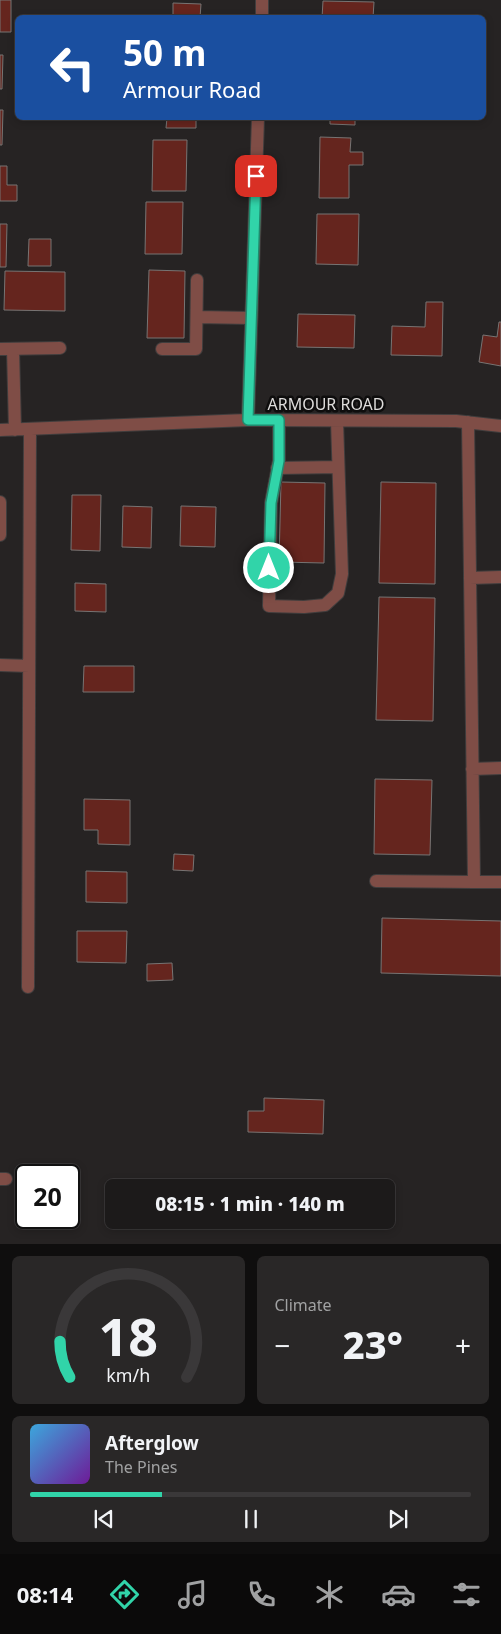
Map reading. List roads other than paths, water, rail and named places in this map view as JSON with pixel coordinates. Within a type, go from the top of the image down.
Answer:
[{"type":"street","points":[[262,0],[262,15]]},
{"type":"street","points":[[248,420],[258,120]]},
{"type":"street","points":[[162,349],[196,349],[197,280]]},
{"type":"street","points":[[197,317],[251,318]]},
{"type":"street","points":[[0,349],[60,348]]},
{"type":"street","points":[[13,349],[15,430]]},
{"type":"street","name":"ARMOUR ROAD","points":[[0,430],[248,420],[468,422],[501,426]]},
{"type":"street","points":[[279,420],[279,461],[271,503],[269,606],[304,607],[325,605],[338,593],[342,574],[337,421]]},
{"type":"street","points":[[468,422],[474,882]]},
{"type":"street","points":[[28,986],[30,430]]},
{"type":"street","points":[[277,468],[338,467]]},
{"type":"street","points":[[0,502],[0,536]]},
{"type":"street","points":[[470,578],[501,577]]},
{"type":"street","points":[[0,666],[29,666]]},
{"type":"street","points":[[472,769],[501,768]]},
{"type":"street","points":[[376,882],[501,882]]}]
